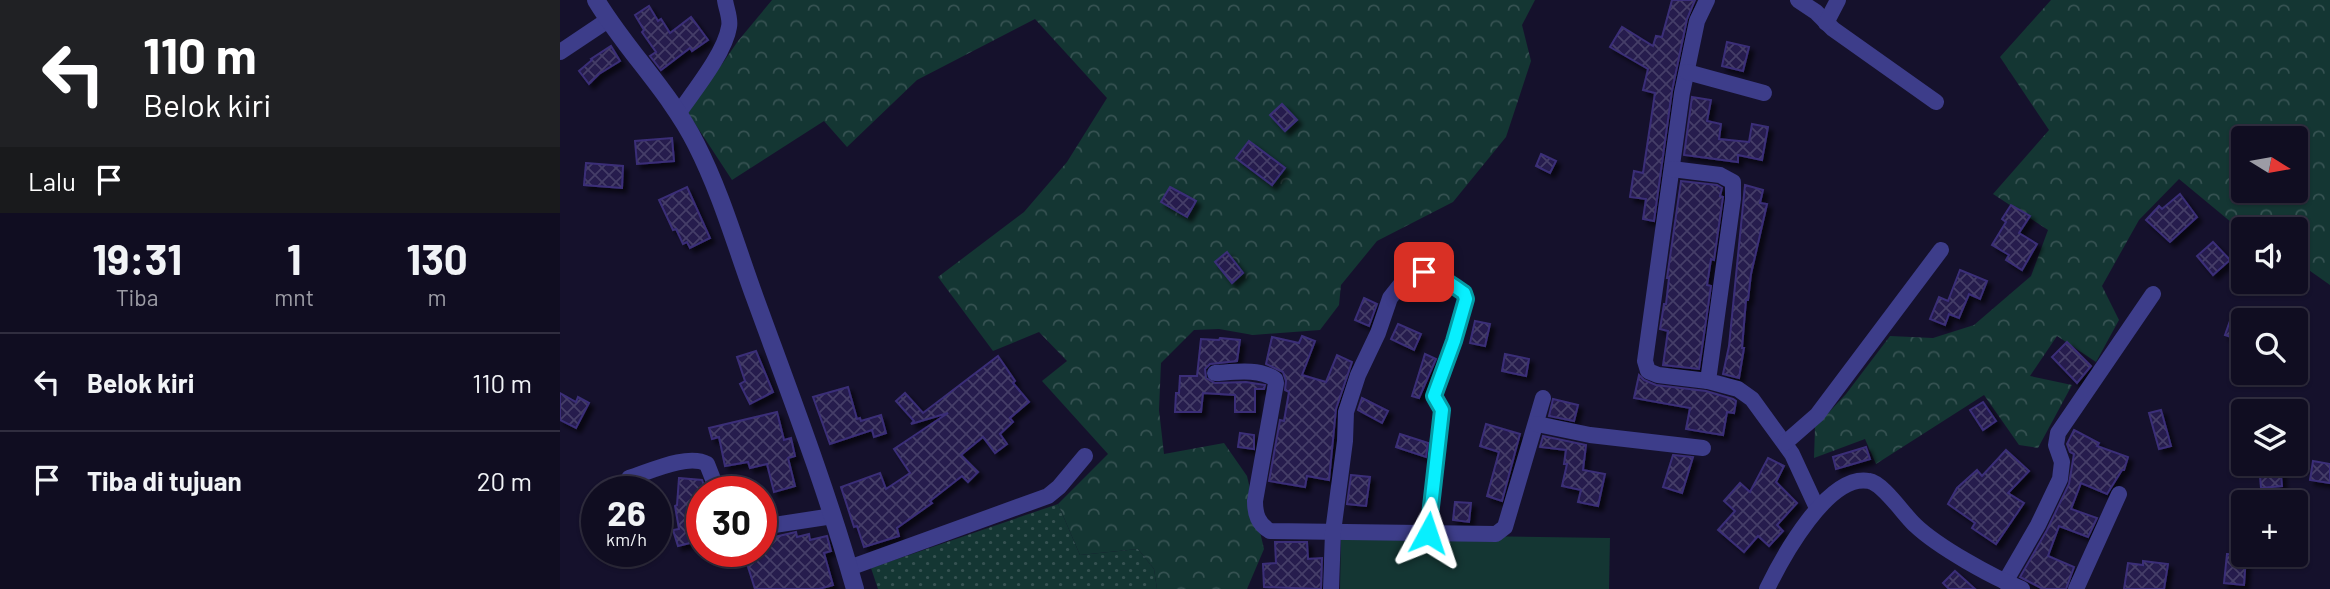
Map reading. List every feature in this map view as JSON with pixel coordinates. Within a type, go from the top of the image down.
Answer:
[{"type":"street","points":[[596,0],[678,114],[697,146],[722,203],[833,516],[855,589]]},
{"type":"street","points":[[678,114],[714,60],[728,32],[729,22],[724,0]]},
{"type":"street","points":[[1707,0],[1697,22],[1687,72],[1646,366],[1648,371],[1658,375],[1708,381],[1742,390],[1785,443],[1805,477],[1817,508]]},
{"type":"street","points":[[1798,0],[1936,102]]},
{"type":"street","points":[[1826,23],[1838,0]]},
{"type":"street","points":[[560,52],[608,20]]},
{"type":"street","points":[[1687,72],[1764,93]]},
{"type":"street","points":[[1672,169],[1720,175],[1733,182],[1733,199],[1708,381]]},
{"type":"street","points":[[1785,443],[1817,415],[1941,250]]},
{"type":"street","points":[[1331,589],[1333,532],[1348,404],[1390,298],[1409,274],[1416,271],[1435,274],[1464,293],[1466,299],[1434,396],[1442,410],[1428,533]]},
{"type":"street","points":[[2006,582],[2039,525],[2060,480],[2062,462],[2056,445],[2058,433],[2154,294]]},
{"type":"street","points":[[1215,373],[1252,372],[1266,374],[1275,379],[1255,501],[1255,511],[1263,527],[1270,531],[1501,532],[1505,527],[1543,398]]},
{"type":"street","points":[[1536,424],[1590,435],[1703,448]]},
{"type":"street","points":[[849,568],[1048,496],[1085,456]]},
{"type":"street","points":[[635,476],[696,460],[707,464],[712,476]]},
{"type":"street","points":[[1766,589],[1817,508],[1829,495],[1853,482],[1866,480],[1873,482],[1931,538],[2022,589]]},
{"type":"street","points":[[2076,589],[2119,494]]},
{"type":"street","points":[[777,525],[833,516]]},
{"type":"green space","points":[[772,0],[1535,0],[1522,25],[1531,61],[1506,137],[1453,202],[1377,241],[1341,285],[1339,305],[1320,330],[1253,335],[1219,329],[1194,330],[1161,363],[1159,410],[1164,454],[1224,443],[1247,476],[1264,549],[1247,589],[1157,589],[1154,569],[1138,549],[1080,555],[1058,504],[1108,454],[1042,381],[1067,361],[1039,332],[993,351],[938,277],[1024,212],[1067,162],[1107,98],[1035,19],[917,80],[847,147],[824,121],[732,180],[688,113],[738,41]]},
{"type":"green space","points":[[2051,0],[2330,0],[2330,285],[2308,269],[2308,217],[2231,217],[2231,222],[2179,179],[2139,220],[2102,286],[2119,320],[2096,362],[2057,336],[2030,376],[2072,385],[2038,448],[2019,445],[1984,395],[1876,464],[1865,439],[1814,458],[1815,427],[1846,394],[1890,336],[1933,338],[1974,325],[2031,276],[2048,230],[1993,194],[2049,130],[2000,57]]},
{"type":"green space","points":[[1058,504],[1080,555],[1138,549],[1154,569],[1157,589],[878,589],[871,568]]},
{"type":"green space","points":[[1341,534],[1610,538],[1609,589],[1340,589]]},
{"type":"building","points":[[1672,0],[1695,0],[1687,19],[1672,91],[1654,221],[1643,219],[1646,199],[1630,197],[1634,171],[1643,173],[1655,93],[1643,90],[1648,69],[1610,47],[1622,27],[1653,46],[1656,36],[1662,37]]},
{"type":"building","points":[[649,6],[658,21],[661,19],[670,33],[691,17],[708,40],[692,51],[690,48],[661,70],[650,56],[656,52],[642,32],[644,30],[635,15]]},
{"type":"building","points":[[1727,42],[1749,47],[1743,71],[1722,66]]},
{"type":"building","points":[[611,46],[620,61],[589,84],[579,71]]},
{"type":"building","points":[[1692,97],[1711,100],[1707,121],[1721,124],[1719,139],[1749,142],[1752,124],[1768,127],[1762,160],[1738,155],[1738,162],[1684,155]]},
{"type":"building","points":[[1282,104],[1297,120],[1285,131],[1270,115]]},
{"type":"building","points":[[672,138],[674,161],[637,164],[635,141]]},
{"type":"building","points":[[1249,141],[1285,168],[1272,185],[1236,158]]},
{"type":"building","points":[[1541,154],[1556,161],[1550,173],[1536,166]]},
{"type":"building","points":[[586,163],[623,166],[622,188],[584,185]]},
{"type":"building","points":[[1681,181],[1717,185],[1722,188],[1720,196],[1723,197],[1714,260],[1711,259],[1707,285],[1711,286],[1699,369],[1663,365],[1668,331],[1660,329],[1666,304],[1667,278]]},
{"type":"building","points":[[1745,185],[1763,190],[1760,203],[1767,204],[1746,300],[1744,348],[1739,378],[1723,374],[1729,346]]},
{"type":"building","points":[[687,187],[710,238],[690,248],[687,242],[683,244],[676,229],[673,230],[659,200]]},
{"type":"building","points":[[1170,187],[1196,201],[1187,217],[1161,202]]},
{"type":"building","points":[[2180,194],[2197,217],[2170,242],[2146,220],[2159,206],[2162,209]]},
{"type":"building","points":[[2011,205],[2030,216],[2019,233],[2037,244],[2022,270],[2006,260],[2009,255],[1992,245],[2006,222],[2002,219]]},
{"type":"building","points":[[2213,242],[2230,260],[2213,275],[2197,256]]},
{"type":"building","points":[[1227,252],[1243,273],[1232,283],[1215,262]]},
{"type":"building","points":[[1960,270],[1987,281],[1980,299],[1969,294],[1959,318],[1949,314],[1945,325],[1930,319],[1939,297],[1948,301]]},
{"type":"building","points":[[1364,298],[1377,304],[1369,326],[1355,320]]},
{"type":"building","points":[[2231,318],[2231,337],[2225,335]]},
{"type":"building","points":[[1475,321],[1490,324],[1485,346],[1470,343]]},
{"type":"building","points":[[1398,324],[1421,334],[1414,350],[1391,339]]},
{"type":"building","points":[[1302,336],[1315,341],[1302,375],[1326,382],[1337,355],[1352,362],[1336,409],[1329,480],[1307,476],[1305,487],[1269,481],[1280,420],[1284,421],[1289,392],[1285,390],[1283,372],[1266,364],[1272,337],[1299,343]]},
{"type":"building","points":[[1201,339],[1240,340],[1237,361],[1210,364],[1205,369],[1206,378],[1215,383],[1246,382],[1265,385],[1264,389],[1255,389],[1255,412],[1235,412],[1235,395],[1203,393],[1201,412],[1175,412],[1180,376],[1197,376]]},
{"type":"building","points":[[2067,342],[2091,366],[2077,383],[2052,357]]},
{"type":"building","points":[[756,351],[773,392],[750,404],[740,384],[745,381],[737,357]]},
{"type":"building","points":[[1425,354],[1436,359],[1419,398],[1412,396]]},
{"type":"building","points":[[1505,354],[1529,359],[1526,376],[1502,371]]},
{"type":"building","points":[[998,356],[1015,381],[1013,383],[1029,402],[1010,418],[1013,422],[1000,434],[1007,444],[995,453],[983,437],[961,455],[978,472],[968,482],[962,476],[930,501],[932,503],[897,528],[899,536],[864,547],[857,526],[854,527],[841,487],[880,473],[886,489],[910,473],[894,449],[948,413],[911,424],[914,421],[896,401],[905,393],[923,413]]},
{"type":"building","points":[[1639,375],[1656,385],[1706,391],[1736,401],[1734,413],[1727,412],[1723,435],[1686,429],[1690,408],[1634,398]]},
{"type":"building","points":[[848,387],[857,419],[860,418],[861,421],[881,415],[886,433],[874,437],[872,430],[830,444],[813,397]]},
{"type":"building","points":[[560,393],[576,402],[578,397],[589,403],[576,428],[560,420]]},
{"type":"building","points":[[1362,398],[1388,411],[1382,423],[1358,410]]},
{"type":"building","points":[[1553,399],[1578,405],[1574,421],[1549,416]]},
{"type":"building","points":[[1983,402],[1996,421],[1983,430],[1970,410]]},
{"type":"building","points":[[2161,410],[2171,446],[2159,449],[2149,413]]},
{"type":"building","points":[[777,412],[784,440],[791,438],[795,456],[788,458],[795,486],[777,491],[777,476],[770,476],[767,464],[750,468],[748,462],[725,466],[719,437],[712,439],[709,428]]},
{"type":"building","points":[[1486,424],[1520,434],[1502,501],[1487,496],[1499,452],[1480,446]]},
{"type":"building","points":[[2074,430],[2099,443],[2097,446],[2128,457],[2124,470],[2107,494],[2081,483],[2071,509],[2097,518],[2088,537],[2059,526],[2048,556],[2074,567],[2066,589],[2043,589],[2020,577],[2069,484],[2074,454],[2070,452],[2067,444]]},
{"type":"building","points":[[1240,433],[1254,435],[1254,449],[1238,447]]},
{"type":"building","points":[[1400,434],[1428,443],[1426,457],[1396,447]]},
{"type":"building","points":[[1543,436],[1586,445],[1583,470],[1605,474],[1598,506],[1578,502],[1581,490],[1562,486],[1567,464],[1564,464],[1566,450],[1540,447]]},
{"type":"building","points":[[1866,447],[1870,459],[1836,469],[1833,457]]},
{"type":"building","points":[[2006,450],[2029,471],[2008,493],[2024,503],[1996,544],[1972,528],[1975,523],[1948,504],[1957,488],[1977,470],[1982,476]]},
{"type":"building","points":[[1673,455],[1693,457],[1682,493],[1663,487]]},
{"type":"building","points":[[1768,458],[1784,466],[1776,482],[1797,503],[1777,525],[1783,531],[1769,546],[1758,536],[1744,552],[1718,530],[1735,511],[1724,501],[1740,483],[1750,492]]},
{"type":"building","points":[[2313,461],[2330,464],[2330,483],[2310,480]]},
{"type":"building","points":[[1351,475],[1370,477],[1366,506],[1347,504]]},
{"type":"building","points":[[2260,476],[2281,476],[2282,486],[2261,488]]},
{"type":"building","points":[[679,478],[686,479],[686,544],[678,546],[673,530],[679,529]]},
{"type":"building","points":[[1455,502],[1471,503],[1469,522],[1453,520]]},
{"type":"building","points":[[796,532],[797,537],[809,534],[810,540],[827,536],[831,551],[824,553],[833,585],[819,589],[755,589],[748,567],[777,567],[777,536]]},
{"type":"building","points":[[1275,542],[1307,542],[1308,559],[1322,558],[1321,589],[1264,587],[1263,564],[1276,563]]},
{"type":"building","points":[[2227,554],[2231,554],[2231,567],[2245,567],[2244,585],[2224,583]]},
{"type":"building","points":[[2143,561],[2168,564],[2164,589],[2124,589],[2128,563],[2143,565]]},
{"type":"building","points":[[1955,571],[1975,589],[1949,589],[1943,583]]},
{"type":"route","points":[[1424,272],[1445,280],[1464,293],[1466,299],[1434,396],[1442,410],[1428,533]]}]
